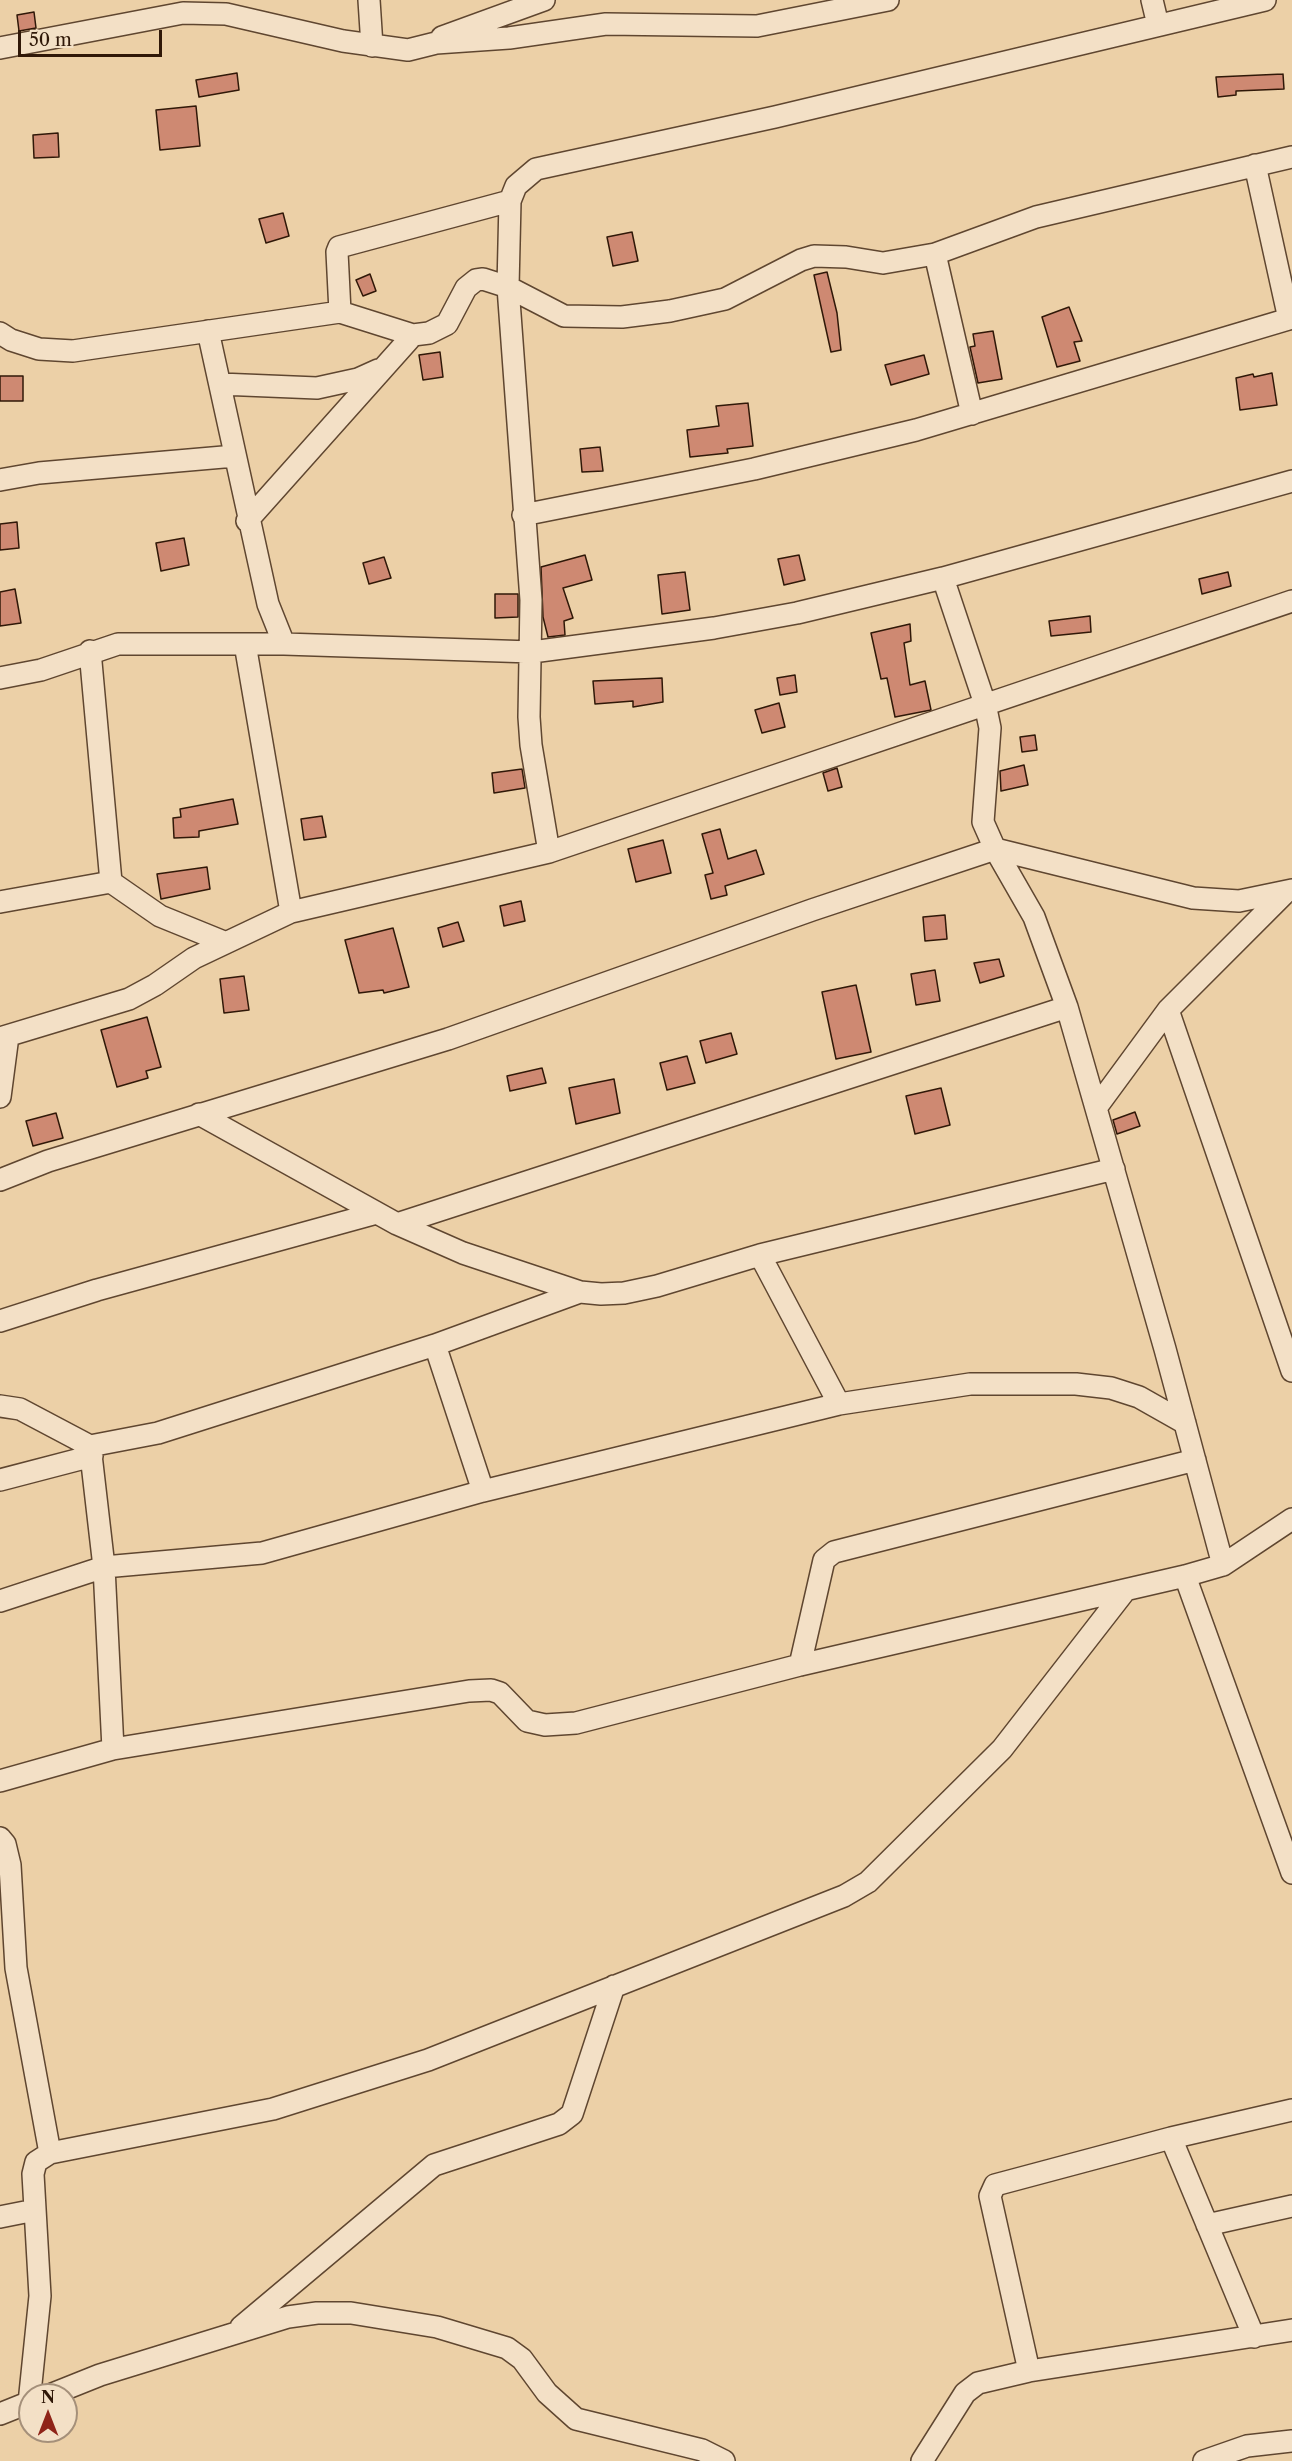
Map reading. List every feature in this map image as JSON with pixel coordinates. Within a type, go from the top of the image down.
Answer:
[{"type":"street","points":[[369,0],[372,46]]},
{"type":"street","points":[[408,50],[544,0]]},
{"type":"street","points":[[0,48],[157,17],[206,12],[261,21],[372,46],[408,50],[436,43],[509,38],[606,24],[757,26],[888,0]]},
{"type":"street","points":[[1152,0],[1158,25]]},
{"type":"street","points":[[549,852],[531,745],[529,682],[532,652],[531,600],[508,287],[510,201],[516,186],[536,169],[775,117],[1265,0]]},
{"type":"street","points":[[0,333],[25,346],[55,352],[129,345],[340,312],[413,335],[429,333],[447,324],[466,288],[476,280],[492,280],[564,316],[622,317],[670,311],[725,299],[789,266],[814,256],[846,257],[883,263],[934,254],[1036,217],[1292,157]]},
{"type":"street","points":[[523,515],[828,452],[972,414],[1291,319],[1255,165]]},
{"type":"street","points":[[340,312],[337,252],[339,247],[510,201]]},
{"type":"street","points":[[934,254],[972,414]]},
{"type":"street","points":[[208,331],[248,522],[268,604],[284,644]]},
{"type":"street","points":[[248,522],[413,335]]},
{"type":"street","points":[[220,384],[317,388],[358,379],[384,367]]},
{"type":"street","points":[[0,480],[39,473],[234,456]]},
{"type":"street","points":[[0,678],[66,663],[90,651],[118,644],[284,644],[532,652],[754,622],[943,578],[1292,481]]},
{"type":"street","points":[[943,578],[985,704],[990,728],[983,822],[995,849],[1034,917],[1067,1007],[1223,1565]]},
{"type":"street","points":[[0,1097],[4,1037],[129,999],[224,942],[291,912],[549,852],[1292,601]]},
{"type":"street","points":[[245,644],[291,912]]},
{"type":"street","points":[[90,651],[111,882]]},
{"type":"street","points":[[0,1180],[48,1161],[448,1039],[812,910],[995,849],[1193,898],[1239,901],[1288,891]]},
{"type":"street","points":[[0,902],[111,882],[160,916],[224,942]]},
{"type":"street","points":[[1096,1108],[1168,1010],[1288,891]]},
{"type":"street","points":[[397,1224],[1067,1007]]},
{"type":"street","points":[[1168,1010],[1292,1371]]},
{"type":"street","points":[[199,1114],[397,1224],[463,1253],[580,1292],[624,1293],[760,1255],[1114,1169]]},
{"type":"street","points":[[0,1321],[97,1290],[377,1213]]},
{"type":"street","points":[[760,1255],[839,1404]]},
{"type":"street","points":[[0,1480],[435,1346],[580,1292]]},
{"type":"street","points":[[435,1346],[483,1491]]},
{"type":"street","points":[[0,1601],[104,1567],[262,1553],[483,1491],[839,1404],[970,1384],[1076,1384],[1111,1388],[1139,1397],[1185,1423]]},
{"type":"street","points":[[0,1406],[20,1408],[91,1451]]},
{"type":"street","points":[[91,1451],[104,1567],[113,1749]]},
{"type":"street","points":[[800,1665],[824,1560],[834,1552],[1195,1460]]},
{"type":"street","points":[[0,1781],[113,1749],[469,1691],[491,1690],[500,1693],[527,1721],[545,1725],[576,1723],[800,1665],[1124,1592],[1185,1576],[1223,1565],[1292,1519]]},
{"type":"street","points":[[1185,1576],[1292,1873]]},
{"type":"street","points":[[31,2383],[40,2296],[33,2175],[36,2162],[50,2153],[273,2109],[428,2060],[844,1896],[868,1882],[1002,1749],[1124,1592]]},
{"type":"street","points":[[0,1838],[10,1865],[8,1969],[50,2153]]},
{"type":"street","points":[[234,2334],[434,2165],[448,2158],[559,2124],[572,2114],[614,1986]]},
{"type":"street","points":[[1029,2371],[990,2196],[995,2185],[1171,2138],[1292,2110]]},
{"type":"street","points":[[1171,2138],[1254,2337]]},
{"type":"street","points":[[1207,2225],[1292,2206]]},
{"type":"street","points":[[0,2217],[35,2210]]},
{"type":"street","points":[[78,2384],[288,2317],[317,2313],[351,2313],[437,2327],[507,2348],[522,2359],[547,2393],[576,2419],[702,2450],[724,2461]]},
{"type":"street","points":[[922,2461],[965,2393],[978,2383],[1029,2371],[1292,2330]]},
{"type":"street","points":[[0,2414],[18,2407]]},
{"type":"street","points":[[1204,2461],[1246,2446],[1292,2440]]},
{"type":"building","points":[[34,12],[36,28],[19,31],[17,15]]},
{"type":"building","points":[[237,73],[239,90],[199,97],[196,80]]},
{"type":"building","points":[[1283,74],[1284,89],[1236,91],[1236,95],[1218,97],[1216,77]]},
{"type":"building","points":[[196,106],[200,146],[160,150],[156,110]]},
{"type":"building","points":[[58,133],[59,157],[34,158],[33,135]]},
{"type":"building","points":[[283,213],[289,236],[266,243],[259,219]]},
{"type":"building","points":[[632,232],[638,261],[613,266],[607,237]]},
{"type":"building","points":[[827,272],[837,313],[841,350],[831,352],[814,275]]},
{"type":"building","points":[[370,274],[376,291],[363,296],[356,280]]},
{"type":"building","points":[[1069,307],[1082,341],[1074,342],[1080,361],[1057,367],[1042,317]]},
{"type":"building","points":[[993,331],[1002,379],[978,383],[970,347],[975,346],[973,334]]},
{"type":"building","points":[[440,352],[443,377],[423,380],[419,355]]},
{"type":"building","points":[[924,355],[929,374],[891,385],[885,365]]},
{"type":"building","points":[[1272,373],[1277,405],[1240,410],[1236,378]]},
{"type":"building","points":[[0,376],[23,376],[23,401],[0,401]]},
{"type":"building","points":[[748,403],[753,446],[727,449],[728,453],[690,457],[687,430],[719,426],[716,406]]},
{"type":"building","points":[[600,447],[603,471],[582,472],[580,449]]},
{"type":"building","points":[[17,522],[19,548],[0,550],[0,524]]},
{"type":"building","points":[[184,538],[189,565],[161,571],[156,543]]},
{"type":"building","points":[[585,555],[592,580],[563,588],[573,618],[564,621],[565,635],[548,637],[543,617],[541,567]]},
{"type":"building","points":[[799,555],[805,580],[784,585],[778,559]]},
{"type":"building","points":[[384,557],[391,578],[369,584],[363,563]]},
{"type":"building","points":[[685,572],[690,610],[662,614],[658,575]]},
{"type":"building","points":[[1228,572],[1231,586],[1202,594],[1199,579]]},
{"type":"building","points":[[15,589],[21,623],[0,626],[0,592]]},
{"type":"building","points":[[495,594],[518,594],[518,617],[495,618]]},
{"type":"building","points":[[1090,616],[1091,632],[1051,636],[1049,621]]},
{"type":"building","points":[[910,624],[911,641],[904,643],[910,685],[925,681],[931,710],[895,717],[887,678],[881,679],[871,633]]},
{"type":"building","points":[[795,675],[797,692],[780,695],[777,678]]},
{"type":"building","points":[[662,678],[663,702],[633,707],[633,701],[595,704],[593,681]]},
{"type":"building","points":[[779,703],[785,727],[762,733],[755,710]]},
{"type":"building","points":[[1035,735],[1037,750],[1022,752],[1020,737]]},
{"type":"building","points":[[1024,765],[1028,785],[1001,791],[1000,771]]},
{"type":"building","points":[[837,768],[842,787],[828,791],[823,773]]},
{"type":"building","points":[[522,769],[525,788],[494,793],[492,773]]},
{"type":"building","points":[[233,799],[238,824],[199,831],[199,837],[174,838],[173,818],[181,817],[180,809]]},
{"type":"building","points":[[322,816],[326,837],[304,840],[301,819]]},
{"type":"building","points":[[720,829],[728,859],[756,850],[764,874],[725,886],[727,895],[711,899],[705,875],[713,873],[702,834]]},
{"type":"building","points":[[663,840],[671,873],[636,882],[628,849]]},
{"type":"building","points":[[207,867],[210,889],[161,899],[157,874]]},
{"type":"building","points":[[521,901],[525,921],[504,926],[500,906]]},
{"type":"building","points":[[945,915],[947,939],[925,941],[923,917]]},
{"type":"building","points":[[458,922],[464,941],[443,947],[438,928]]},
{"type":"building","points":[[393,928],[409,987],[384,993],[383,990],[359,993],[345,940]]},
{"type":"building","points":[[999,959],[1004,976],[980,983],[974,963]]},
{"type":"building","points":[[935,970],[940,1001],[916,1005],[911,974]]},
{"type":"building","points":[[244,976],[249,1010],[224,1013],[220,979]]},
{"type":"building","points":[[856,985],[871,1052],[836,1059],[822,992]]},
{"type":"building","points":[[147,1017],[161,1067],[146,1071],[148,1078],[117,1087],[101,1030]]},
{"type":"building","points":[[731,1033],[737,1054],[706,1063],[700,1041]]},
{"type":"building","points":[[687,1056],[695,1083],[667,1090],[660,1063]]},
{"type":"building","points":[[542,1068],[546,1083],[510,1091],[507,1076]]},
{"type":"building","points":[[614,1079],[620,1113],[576,1124],[569,1088]]},
{"type":"building","points":[[941,1088],[950,1125],[915,1134],[906,1096]]},
{"type":"building","points":[[1135,1112],[1140,1126],[1117,1134],[1113,1120]]},
{"type":"building","points":[[56,1113],[63,1138],[33,1146],[26,1121]]}]
